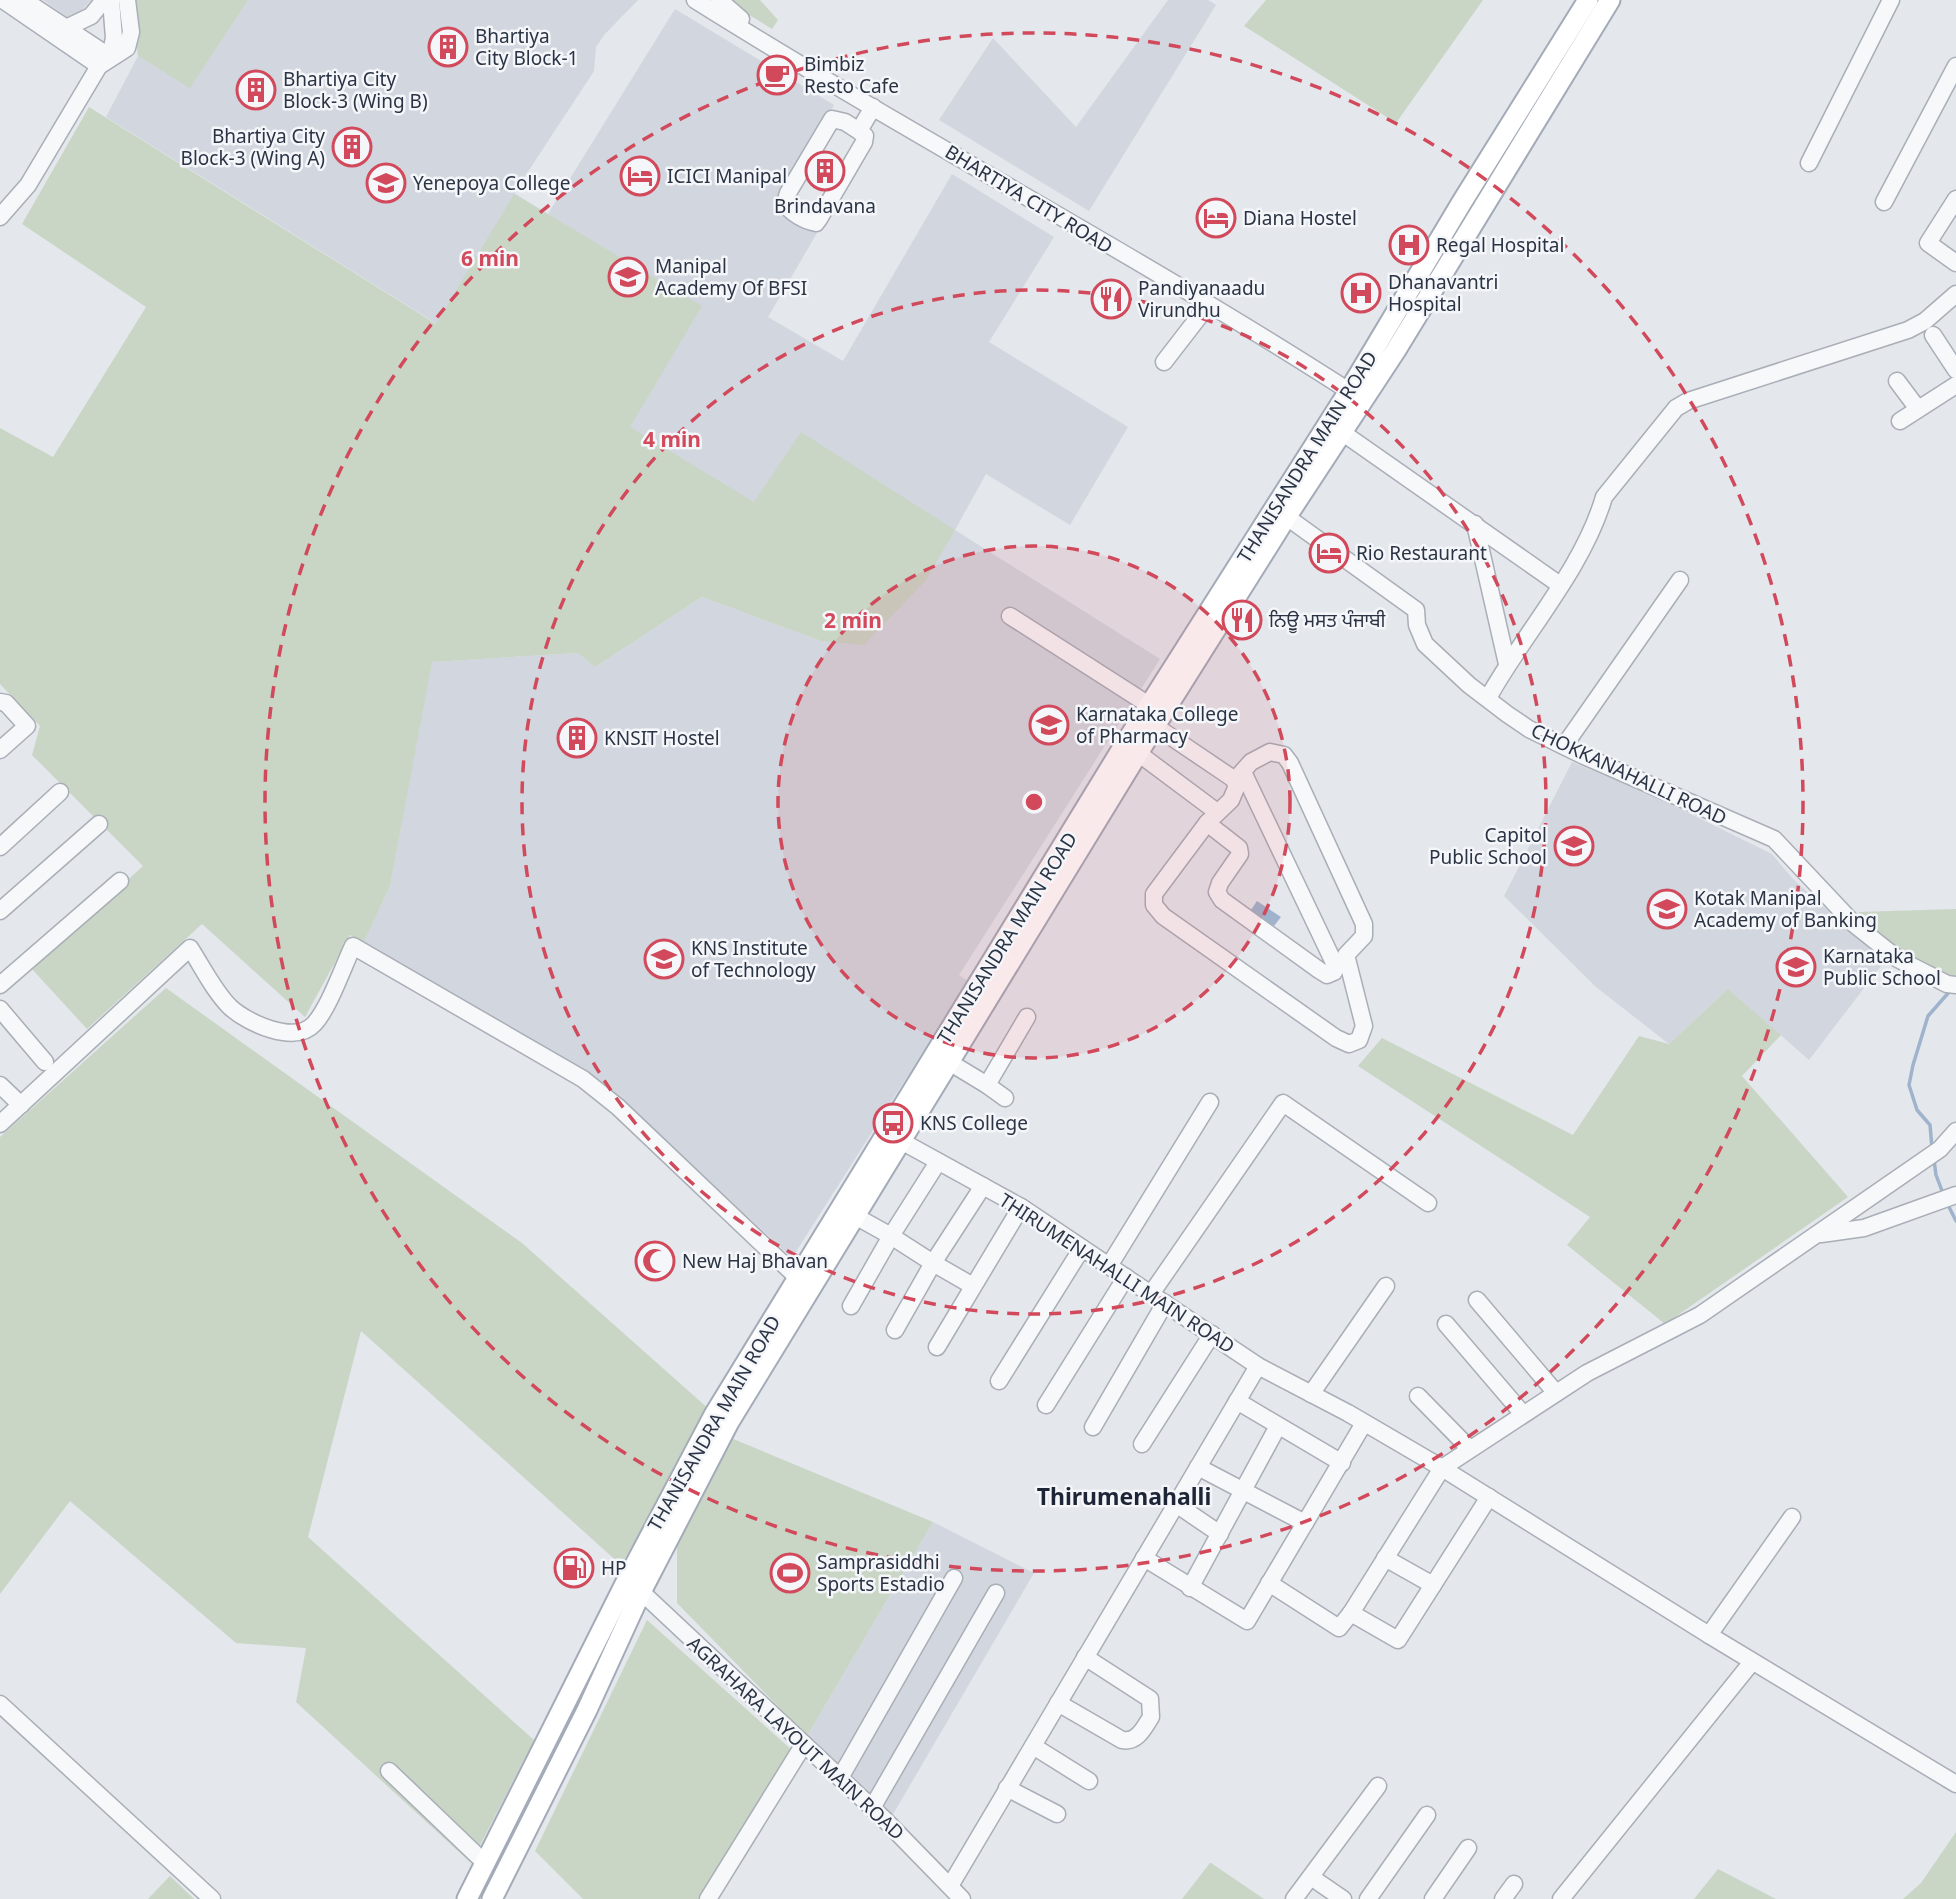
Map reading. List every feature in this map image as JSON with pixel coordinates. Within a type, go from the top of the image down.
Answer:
[{"type":"main road","name":"THANISANDRA MAIN ROAD","points":[[492,1899],[587,1710],[635,1585],[714,1415],[798,1278],[893,1138],[949,1062],[1155,726],[1281,512],[1343,433],[1358,393],[1462,202],[1588,0]]},
{"type":"main road","name":"THANISANDRA MAIN ROAD","points":[[467,1899],[635,1585],[729,1422],[855,1216],[893,1138],[1149,705],[1281,512],[1610,0]]},
{"type":"street","points":[[4,0],[104,61]]},
{"type":"street","points":[[24,0],[66,28],[104,61]]},
{"type":"street","points":[[66,28],[91,16],[104,0]]},
{"type":"street","points":[[0,217],[28,184],[104,61],[114,38],[111,0]]},
{"type":"street","points":[[104,61],[127,48],[131,32],[127,0]]},
{"type":"street","name":"BHARTIYA CITY ROAD","points":[[695,0],[873,107],[1055,209]]},
{"type":"street","name":"BHARTIYA CITY ROAD","points":[[719,0],[734,15],[776,41],[1358,393]]},
{"type":"street","points":[[1810,163],[1891,0]]},
{"type":"street","points":[[1884,202],[1956,66]]},
{"type":"street","points":[[859,131],[873,107]]},
{"type":"street","points":[[832,119],[845,122],[859,131],[865,136],[864,142],[819,219],[810,222],[789,210],[785,203],[789,193],[832,119]]},
{"type":"street","points":[[1956,199],[1928,243],[1956,263]]},
{"type":"street","name":"BHARTIYA CITY ROAD","points":[[1160,274],[1358,393]]},
{"type":"street","points":[[1488,698],[1596,522],[1604,496],[1681,404],[1908,330],[1926,321],[1956,294]]},
{"type":"street","points":[[1164,362],[1208,305]]},
{"type":"street","points":[[1933,335],[1956,370]]},
{"type":"street","points":[[1897,381],[1918,410]]},
{"type":"street","points":[[1900,421],[1956,385]]},
{"type":"street","points":[[1343,433],[1560,584]]},
{"type":"street","name":"CHOKKANAHALLI ROAD","points":[[1281,512],[1416,610],[1417,625],[1425,644],[1469,685],[1529,729],[1774,839],[1854,924],[1898,959],[1952,985]]},
{"type":"street","points":[[1475,524],[1507,664]]},
{"type":"street","points":[[1564,746],[1680,580]]},
{"type":"street","points":[[1010,616],[1149,705]]},
{"type":"street","points":[[0,702],[6,703],[27,726],[0,750]]},
{"type":"street","points":[[1138,753],[1212,818],[1239,848],[1240,854],[1217,892],[1222,900],[1319,970],[1327,975],[1334,972],[1336,967],[1239,776],[1155,726]]},
{"type":"street","points":[[1270,751],[1283,755],[1290,763],[1364,924],[1364,936],[1346,955],[1364,1026],[1359,1040],[1349,1044],[1336,1038],[1163,916],[1154,905],[1154,894],[1212,818],[1231,800],[1239,776],[1251,762],[1270,751]]},
{"type":"street","points":[[0,847],[60,792]]},
{"type":"street","points":[[0,911],[99,824]]},
{"type":"street","points":[[0,985],[120,881]]},
{"type":"street","points":[[0,1124],[190,948],[231,1007],[248,1019],[289,1034],[301,1033],[314,1024],[353,946],[583,1079],[618,1107],[798,1278]]},
{"type":"street","points":[[0,1009],[46,1062]]},
{"type":"street","points":[[987,1085],[1027,1017]]},
{"type":"street","points":[[949,1062],[1005,1098]]},
{"type":"street","points":[[0,1085],[21,1105]]},
{"type":"street","points":[[1109,1266],[1210,1102]]},
{"type":"street","points":[[1093,1427],[1158,1299],[1283,1103],[1428,1203]]},
{"type":"street","points":[[1269,1583],[1339,1628],[1442,1468],[1587,1373],[1700,1315],[1933,1154],[1956,1131]]},
{"type":"street","name":"THIRUMENAHALLI MAIN ROAD","points":[[893,1138],[1021,1207],[1258,1366],[1442,1468],[1752,1662],[1956,1784]]},
{"type":"street","points":[[851,1306],[938,1162]]},
{"type":"street","points":[[895,1330],[933,1263],[983,1186]]},
{"type":"street","points":[[1815,1236],[1864,1228],[1949,1198]]},
{"type":"street","points":[[937,1347],[1021,1207]]},
{"type":"street","points":[[855,1216],[973,1286]]},
{"type":"street","points":[[999,1381],[1082,1248]]},
{"type":"street","points":[[1046,1405],[1126,1277]]},
{"type":"street","points":[[1311,1394],[1386,1286]]},
{"type":"street","points":[[1477,1300],[1556,1393]]},
{"type":"street","points":[[1446,1324],[1523,1414]]},
{"type":"street","points":[[1142,1444],[1212,1334]]},
{"type":"street","points":[[950,1885],[1258,1366]]},
{"type":"street","points":[[1418,1396],[1470,1449]]},
{"type":"street","points":[[1237,1401],[1342,1463]]},
{"type":"street","points":[[1144,1558],[1247,1621],[1364,1423]]},
{"type":"street","points":[[1190,1588],[1278,1426]]},
{"type":"street","points":[[1198,1467],[1305,1523]]},
{"type":"street","points":[[1351,1613],[1398,1640],[1489,1497]]},
{"type":"street","points":[[1176,1504],[1220,1534]]},
{"type":"street","points":[[1709,1634],[1792,1517]]},
{"type":"street","points":[[1385,1558],[1433,1585]]},
{"type":"street","points":[[839,1777],[954,1578]]},
{"type":"street","name":"AGRAHARA LAYOUT MAIN ROAD","points":[[635,1585],[872,1808],[962,1899]]},
{"type":"street","points":[[872,1808],[996,1593]]},
{"type":"street","points":[[1058,1703],[1129,1742],[1136,1739],[1151,1717],[1150,1699],[1086,1657]]},
{"type":"street","points":[[1561,1899],[1752,1662]]},
{"type":"street","points":[[0,1704],[212,1899]]},
{"type":"street","points":[[708,1899],[804,1744]]},
{"type":"street","points":[[1033,1746],[1089,1781]]},
{"type":"street","points":[[389,1771],[485,1863]]},
{"type":"street","points":[[1294,1899],[1378,1786]]},
{"type":"street","points":[[1007,1788],[1057,1814]]},
{"type":"street","points":[[1367,1899],[1427,1815]]},
{"type":"street","points":[[1433,1899],[1468,1848]]},
{"type":"street","points":[[1311,1877],[1343,1899]]},
{"type":"street","points":[[1503,1899],[1514,1884]]},
{"type":"shaded area","points":[[43,0],[91,0],[80,13],[67,17]]},
{"type":"shaded area","points":[[248,0],[638,0],[596,47],[594,71],[514,193],[548,214],[675,9],[834,105],[773,207],[817,233],[768,317],[843,361],[952,174],[1054,237],[989,342],[1128,427],[1070,525],[986,474],[955,530],[1160,659],[959,975],[968,981],[792,1258],[627,1104],[585,1072],[364,942],[390,886],[431,662],[578,653],[595,667],[702,597],[821,641],[754,502],[437,324],[106,117],[138,56],[190,87]]},
{"type":"shaded area","points":[[1168,0],[1208,0],[1216,5],[1089,211],[939,120],[993,38],[1076,127]]},
{"type":"shaded area","points":[[1572,762],[1656,797],[1772,854],[1792,878],[1884,962],[1809,1060],[1728,989],[1669,1044],[1596,987],[1504,896]]},
{"type":"shaded area","points":[[933,1522],[1034,1573],[892,1816],[807,1736]]},
{"type":"green space","points":[[131,0],[248,0],[190,88],[138,56]]},
{"type":"green space","points":[[730,0],[760,0],[778,20],[772,29]]},
{"type":"green space","points":[[1266,0],[1483,0],[1396,123],[1244,26]]},
{"type":"green space","points":[[89,107],[436,324],[514,194],[702,306],[630,427],[754,502],[801,432],[955,530],[926,580],[864,645],[821,641],[702,597],[595,667],[578,653],[432,662],[390,886],[364,942],[350,935],[305,1017],[202,924],[87,1029],[31,968],[143,866],[32,755],[40,726],[0,684],[0,428],[53,457],[146,307],[22,224]]},
{"type":"green space","points":[[1956,909],[1956,978],[1941,975],[1915,962],[1858,912]]},
{"type":"green space","points":[[166,988],[522,1243],[710,1410],[621,1565],[361,1331],[308,1537],[534,1740],[471,1863],[296,1702],[306,1648],[236,1643],[70,1501],[0,1594],[0,1137]]},
{"type":"green space","points":[[1728,989],[1781,1035],[1742,1076],[1848,1197],[1665,1324],[1567,1245],[1590,1217],[1358,1066],[1382,1038],[1573,1135],[1639,1036],[1669,1044]]},
{"type":"green space","name":"Samprasiddhi Sports Estadio","points":[[731,1438],[933,1522],[807,1736],[677,1603],[677,1543]]},
{"type":"green space","points":[[647,1620],[794,1752],[701,1899],[583,1899],[535,1851]]},
{"type":"green space","points":[[1956,1832],[1956,1899],[1903,1899],[1921,1883]]},
{"type":"green space","points":[[1211,1863],[1264,1899],[1182,1899]]},
{"type":"green space","points":[[1718,1869],[1776,1899],[1694,1899]]},
{"type":"green space","points":[[170,1876],[194,1899],[148,1899]]},
{"type":"water","points":[[1257,901],[1281,917],[1274,926],[1251,910]]},
{"type":"waterway","points":[[1932,1148],[1930,1125],[1917,1110],[1909,1085],[1928,1016],[1950,991]]},
{"type":"waterway","points":[[1934,1160],[1944,1196]]},
{"type":"waterway","points":[[1947,1203],[1956,1221]]},
{"type":"place","name":"Bhartiya City Block-1","points":[[448,47]]},
{"type":"place","name":"Bimbiz Resto Cafe","points":[[777,75]]},
{"type":"place","name":"Bhartiya City Block-3 (Wing B)","points":[[256,90]]},
{"type":"place","name":"Bhartiya City Block-3 (Wing A)","points":[[352,147]]},
{"type":"place","name":"Brindavana","points":[[825,171]]},
{"type":"place","name":"ICICI Manipal","points":[[640,176]]},
{"type":"place","name":"Yenepoya College","points":[[386,183]]},
{"type":"place","name":"Diana Hostel","points":[[1216,218]]},
{"type":"place","name":"Regal Hospital","points":[[1409,245]]},
{"type":"place","name":"Manipal Academy Of BFSI","points":[[628,277]]},
{"type":"place","name":"Dhanavantri Hospital","points":[[1361,293]]},
{"type":"place","name":"Pandiyanaadu Virundhu","points":[[1111,299]]},
{"type":"place","name":"Rio Restaurant","points":[[1329,553]]},
{"type":"place","name":"ਨਿਉੁੂ ਮਸਤ ਪੰਜਾਬੀ","points":[[1242,620]]},
{"type":"place","name":"Karnataka College of Pharmacy","points":[[1049,725]]},
{"type":"place","name":"KNSIT Hostel","points":[[577,738]]},
{"type":"place","name":"Capitol Public School","points":[[1574,846]]},
{"type":"place","name":"Kotak Manipal Academy of Banking","points":[[1667,909]]},
{"type":"place","name":"KNS Institute of Technology","points":[[664,959]]},
{"type":"place","name":"Karnataka Public School","points":[[1796,967]]},
{"type":"place","name":"KNS College","points":[[893,1123]]},
{"type":"place","name":"New Haj Bhavan","points":[[655,1261]]},
{"type":"place","name":"HP","points":[[574,1568]]},
{"type":"place","name":"Samprasiddhi Sports Estadio","points":[[790,1573]]},
{"type":"district","name":"Thirumenahalli","points":[[1124,1497]]}]
